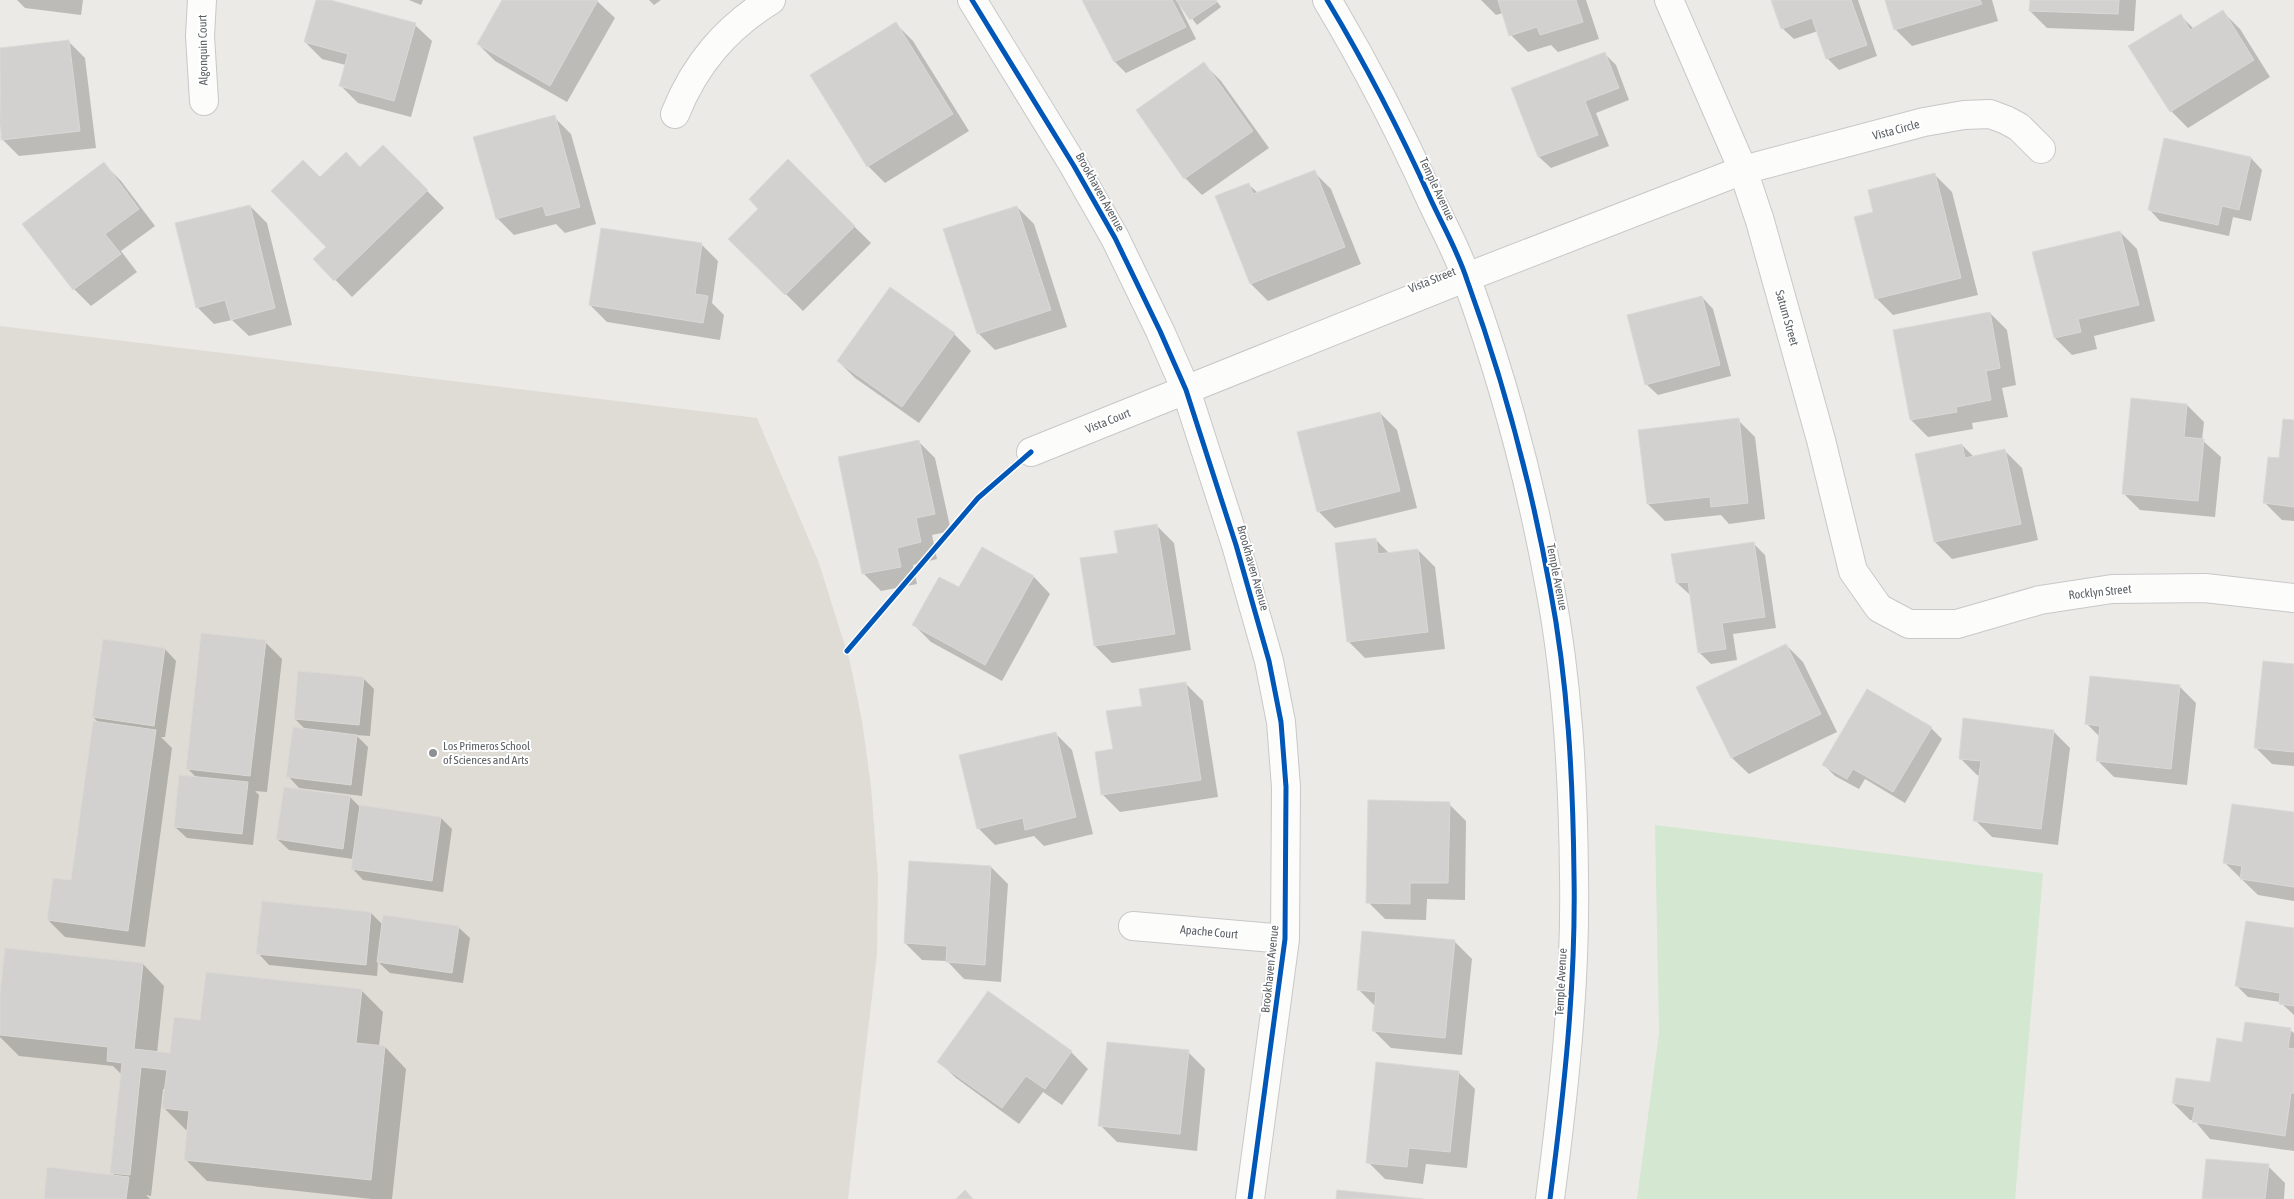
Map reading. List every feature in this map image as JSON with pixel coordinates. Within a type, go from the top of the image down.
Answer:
[{"type":"street","name":"Algonquin Court","points":[[202,0],[200,36],[204,101]]},
{"type":"street","points":[[675,114],[683,94],[701,63],[726,34],[748,15],[771,0]]},
{"type":"street","name":"Brookhaven Avenue","points":[[972,0],[1040,109],[1114,238],[1186,390],[1236,545],[1269,661],[1281,722],[1286,787],[1285,939],[1250,1199]]},
{"type":"street","name":"Temple Avenue","points":[[1327,0],[1386,105],[1466,277],[1500,382],[1527,484],[1550,588],[1564,691],[1571,765],[1574,896],[1564,1086],[1550,1199]]},
{"type":"street","name":"Saturn Street","points":[[1669,0],[1743,170],[1763,230],[1821,440],[1853,571],[1879,608],[1909,624]]},
{"type":"street","name":"Vista Circle","points":[[1743,170],[1924,122],[1964,115],[1990,114],[2006,120],[2019,127],[2041,149]]},
{"type":"street","name":"Vista Street","points":[[1186,390],[1466,277],[1743,170]]},
{"type":"street","name":"Vista Court","points":[[1031,452],[1186,390]]},
{"type":"street","name":"Rocklyn Street","points":[[1909,624],[1957,624],[2040,600],[2112,589],[2205,588],[2294,598]]},
{"type":"street","name":"Apache Court","points":[[1133,926],[1285,939]]},
{"type":"shaded area","name":"Los Primeros School of Sciences and Arts","points":[[0,326],[757,418],[819,563],[850,662],[862,721],[871,786],[878,877],[877,954],[848,1199],[0,1199]]},
{"type":"green space","points":[[1655,825],[2043,873],[2015,1199],[1637,1199],[1659,1033]]},
{"type":"building","points":[[316,0],[330,0],[416,23],[394,101],[339,86],[348,54],[304,42]]},
{"type":"building","points":[[502,0],[598,0],[550,86],[477,44]]},
{"type":"building","points":[[1082,0],[1172,0],[1186,27],[1114,62]]},
{"type":"building","points":[[1176,0],[1216,0],[1217,2],[1190,20]]},
{"type":"building","points":[[1498,0],[1576,0],[1583,22],[1540,35],[1537,27],[1509,36]]},
{"type":"building","points":[[1771,0],[1851,0],[1867,45],[1826,59],[1812,18],[1781,29]]},
{"type":"building","points":[[1885,0],[1980,0],[1982,4],[1894,30]]},
{"type":"building","points":[[2030,0],[2119,0],[2118,14],[2029,11]]},
{"type":"building","points":[[2223,10],[2254,60],[2170,112],[2128,46],[2181,14],[2190,30]]},
{"type":"building","points":[[896,22],[953,114],[867,167],[810,75]]},
{"type":"building","points":[[69,40],[80,131],[1,140],[0,48]]},
{"type":"building","points":[[1605,52],[1619,88],[1585,101],[1598,135],[1538,157],[1511,88]]},
{"type":"building","points":[[1204,62],[1253,131],[1184,179],[1136,110]]},
{"type":"building","points":[[555,115],[580,207],[546,216],[543,206],[496,219],[473,137]]},
{"type":"building","points":[[2164,138],[2251,157],[2239,210],[2222,206],[2218,225],[2148,210]]},
{"type":"building","points":[[383,145],[428,190],[334,281],[313,259],[326,247],[271,191],[303,160],[320,177],[346,152],[360,167]]},
{"type":"building","points":[[788,159],[855,226],[785,295],[728,239],[758,209],[749,199]]},
{"type":"building","points":[[104,162],[139,209],[105,234],[121,254],[73,290],[22,224]]},
{"type":"building","points":[[1315,170],[1345,247],[1250,284],[1215,196],[1249,183],[1253,194]]},
{"type":"building","points":[[1935,173],[1961,278],[1875,299],[1854,217],[1873,212],[1868,190]]},
{"type":"building","points":[[250,205],[275,308],[231,320],[225,300],[196,308],[175,223]]},
{"type":"building","points":[[1017,206],[1051,310],[977,334],[943,229]]},
{"type":"building","points":[[601,228],[702,243],[695,294],[708,296],[703,323],[589,305]]},
{"type":"building","points":[[2120,231],[2139,305],[2078,319],[2081,332],[2054,338],[2032,252]]},
{"type":"building","points":[[890,287],[955,333],[902,407],[837,361]]},
{"type":"building","points":[[1702,296],[1720,365],[1645,385],[1627,315]]},
{"type":"building","points":[[1990,312],[2000,368],[1986,371],[1991,400],[1956,407],[1957,412],[1910,420],[1893,330]]},
{"type":"building","points":[[2131,398],[2187,404],[2184,437],[2204,439],[2198,501],[2122,494]]},
{"type":"building","points":[[1380,412],[1400,491],[1317,512],[1297,432]]},
{"type":"building","points":[[1739,418],[1748,503],[1711,507],[1710,497],[1647,504],[1638,430]]},
{"type":"building","points":[[2283,419],[2294,420],[2294,507],[2263,503],[2268,457],[2279,458]]},
{"type":"building","points":[[919,440],[935,514],[916,518],[921,542],[897,548],[901,567],[862,574],[838,457]]},
{"type":"building","points":[[1962,444],[1965,458],[2005,449],[2021,524],[1934,542],[1915,454]]},
{"type":"building","points":[[1157,524],[1175,634],[1094,646],[1080,558],[1118,553],[1114,531]]},
{"type":"building","points":[[1376,538],[1378,554],[1418,549],[1428,632],[1347,642],[1335,543]]},
{"type":"building","points":[[1754,542],[1765,617],[1722,623],[1726,649],[1698,653],[1688,582],[1676,583],[1671,554]]},
{"type":"building","points":[[982,547],[1034,576],[985,665],[912,625],[939,577],[959,587]]},
{"type":"building","points":[[201,633],[266,640],[250,776],[186,769]]},
{"type":"building","points":[[103,639],[165,648],[154,726],[92,717]]},
{"type":"building","points":[[1786,644],[1821,714],[1731,758],[1696,687]]},
{"type":"building","points":[[2263,661],[2294,664],[2294,752],[2254,748]]},
{"type":"building","points":[[298,671],[364,677],[359,725],[294,719]]},
{"type":"building","points":[[2090,676],[2180,685],[2171,769],[2096,761],[2100,726],[2085,724]]},
{"type":"building","points":[[1186,682],[1201,780],[1101,795],[1095,752],[1113,749],[1106,711],[1142,706],[1139,689]]},
{"type":"building","points":[[1867,689],[1932,727],[1893,792],[1853,769],[1847,779],[1822,765]]},
{"type":"building","points":[[1963,718],[2054,730],[2041,829],[1973,821],[1981,761],[1959,759]]},
{"type":"building","points":[[93,721],[156,730],[128,931],[47,920],[53,878],[71,880]]},
{"type":"building","points":[[293,727],[357,735],[351,785],[286,777]]},
{"type":"building","points":[[1056,732],[1076,817],[1025,830],[1023,818],[977,829],[959,755]]},
{"type":"building","points":[[179,775],[248,782],[242,834],[174,827]]},
{"type":"building","points":[[284,787],[350,796],[343,849],[276,839]]},
{"type":"building","points":[[1368,800],[1450,802],[1448,883],[1410,883],[1410,904],[1366,903]]},
{"type":"building","points":[[2232,804],[2294,812],[2294,887],[2240,879],[2242,866],[2223,863]]},
{"type":"building","points":[[360,805],[441,817],[432,881],[351,869]]},
{"type":"building","points":[[909,861],[991,866],[985,965],[946,962],[947,946],[904,943]]},
{"type":"building","points":[[262,901],[371,912],[366,965],[256,954]]},
{"type":"building","points":[[383,915],[459,926],[452,973],[377,962]]},
{"type":"building","points":[[2246,921],[2294,928],[2294,1006],[2279,1004],[2280,993],[2235,986]]},
{"type":"building","points":[[1362,931],[1455,940],[1445,1038],[1372,1031],[1376,992],[1357,990]]},
{"type":"building","points":[[5,948],[143,963],[134,1049],[170,1053],[174,1017],[200,1020],[206,972],[362,989],[356,1043],[385,1046],[371,1180],[184,1160],[189,1111],[162,1108],[167,1070],[141,1067],[130,1175],[110,1173],[122,1063],[107,1061],[108,1047],[0,1035],[0,993]]},
{"type":"building","points":[[988,991],[1072,1051],[1045,1089],[1026,1076],[1002,1108],[937,1062]]},
{"type":"building","points":[[2245,1022],[2291,1028],[2288,1048],[2294,1049],[2294,1093],[2291,1093],[2285,1136],[2192,1122],[2195,1107],[2172,1103],[2176,1078],[2210,1082],[2217,1038],[2242,1042]]},
{"type":"building","points":[[1107,1042],[1189,1050],[1180,1134],[1098,1126]]},
{"type":"building","points":[[1376,1062],[1459,1071],[1450,1152],[1409,1148],[1407,1167],[1366,1163]]},
{"type":"building","points":[[2206,1159],[2269,1164],[2265,1199],[2202,1199]]},
{"type":"building","points":[[47,1167],[129,1177],[126,1199],[44,1199]]},
{"type":"building","points":[[965,1190],[973,1199],[956,1199]]},
{"type":"building","points":[[1337,1190],[1423,1199],[1336,1199]]},
{"type":"cycle path","points":[[972,0],[1074,166],[1115,238],[1160,331],[1186,390],[1236,545],[1269,661],[1281,722],[1286,787],[1285,939],[1250,1199]]},
{"type":"cycle path","points":[[1327,0],[1395,124],[1455,249],[1463,270],[1480,317],[1515,432],[1550,588],[1565,695],[1572,803],[1574,875],[1571,997],[1560,1118],[1550,1199]]},
{"type":"cycle path","points":[[847,651],[978,498],[1031,452]]},
{"type":"place","name":"Los Primeros School of Sciences and Arts","points":[[433,753]]}]
